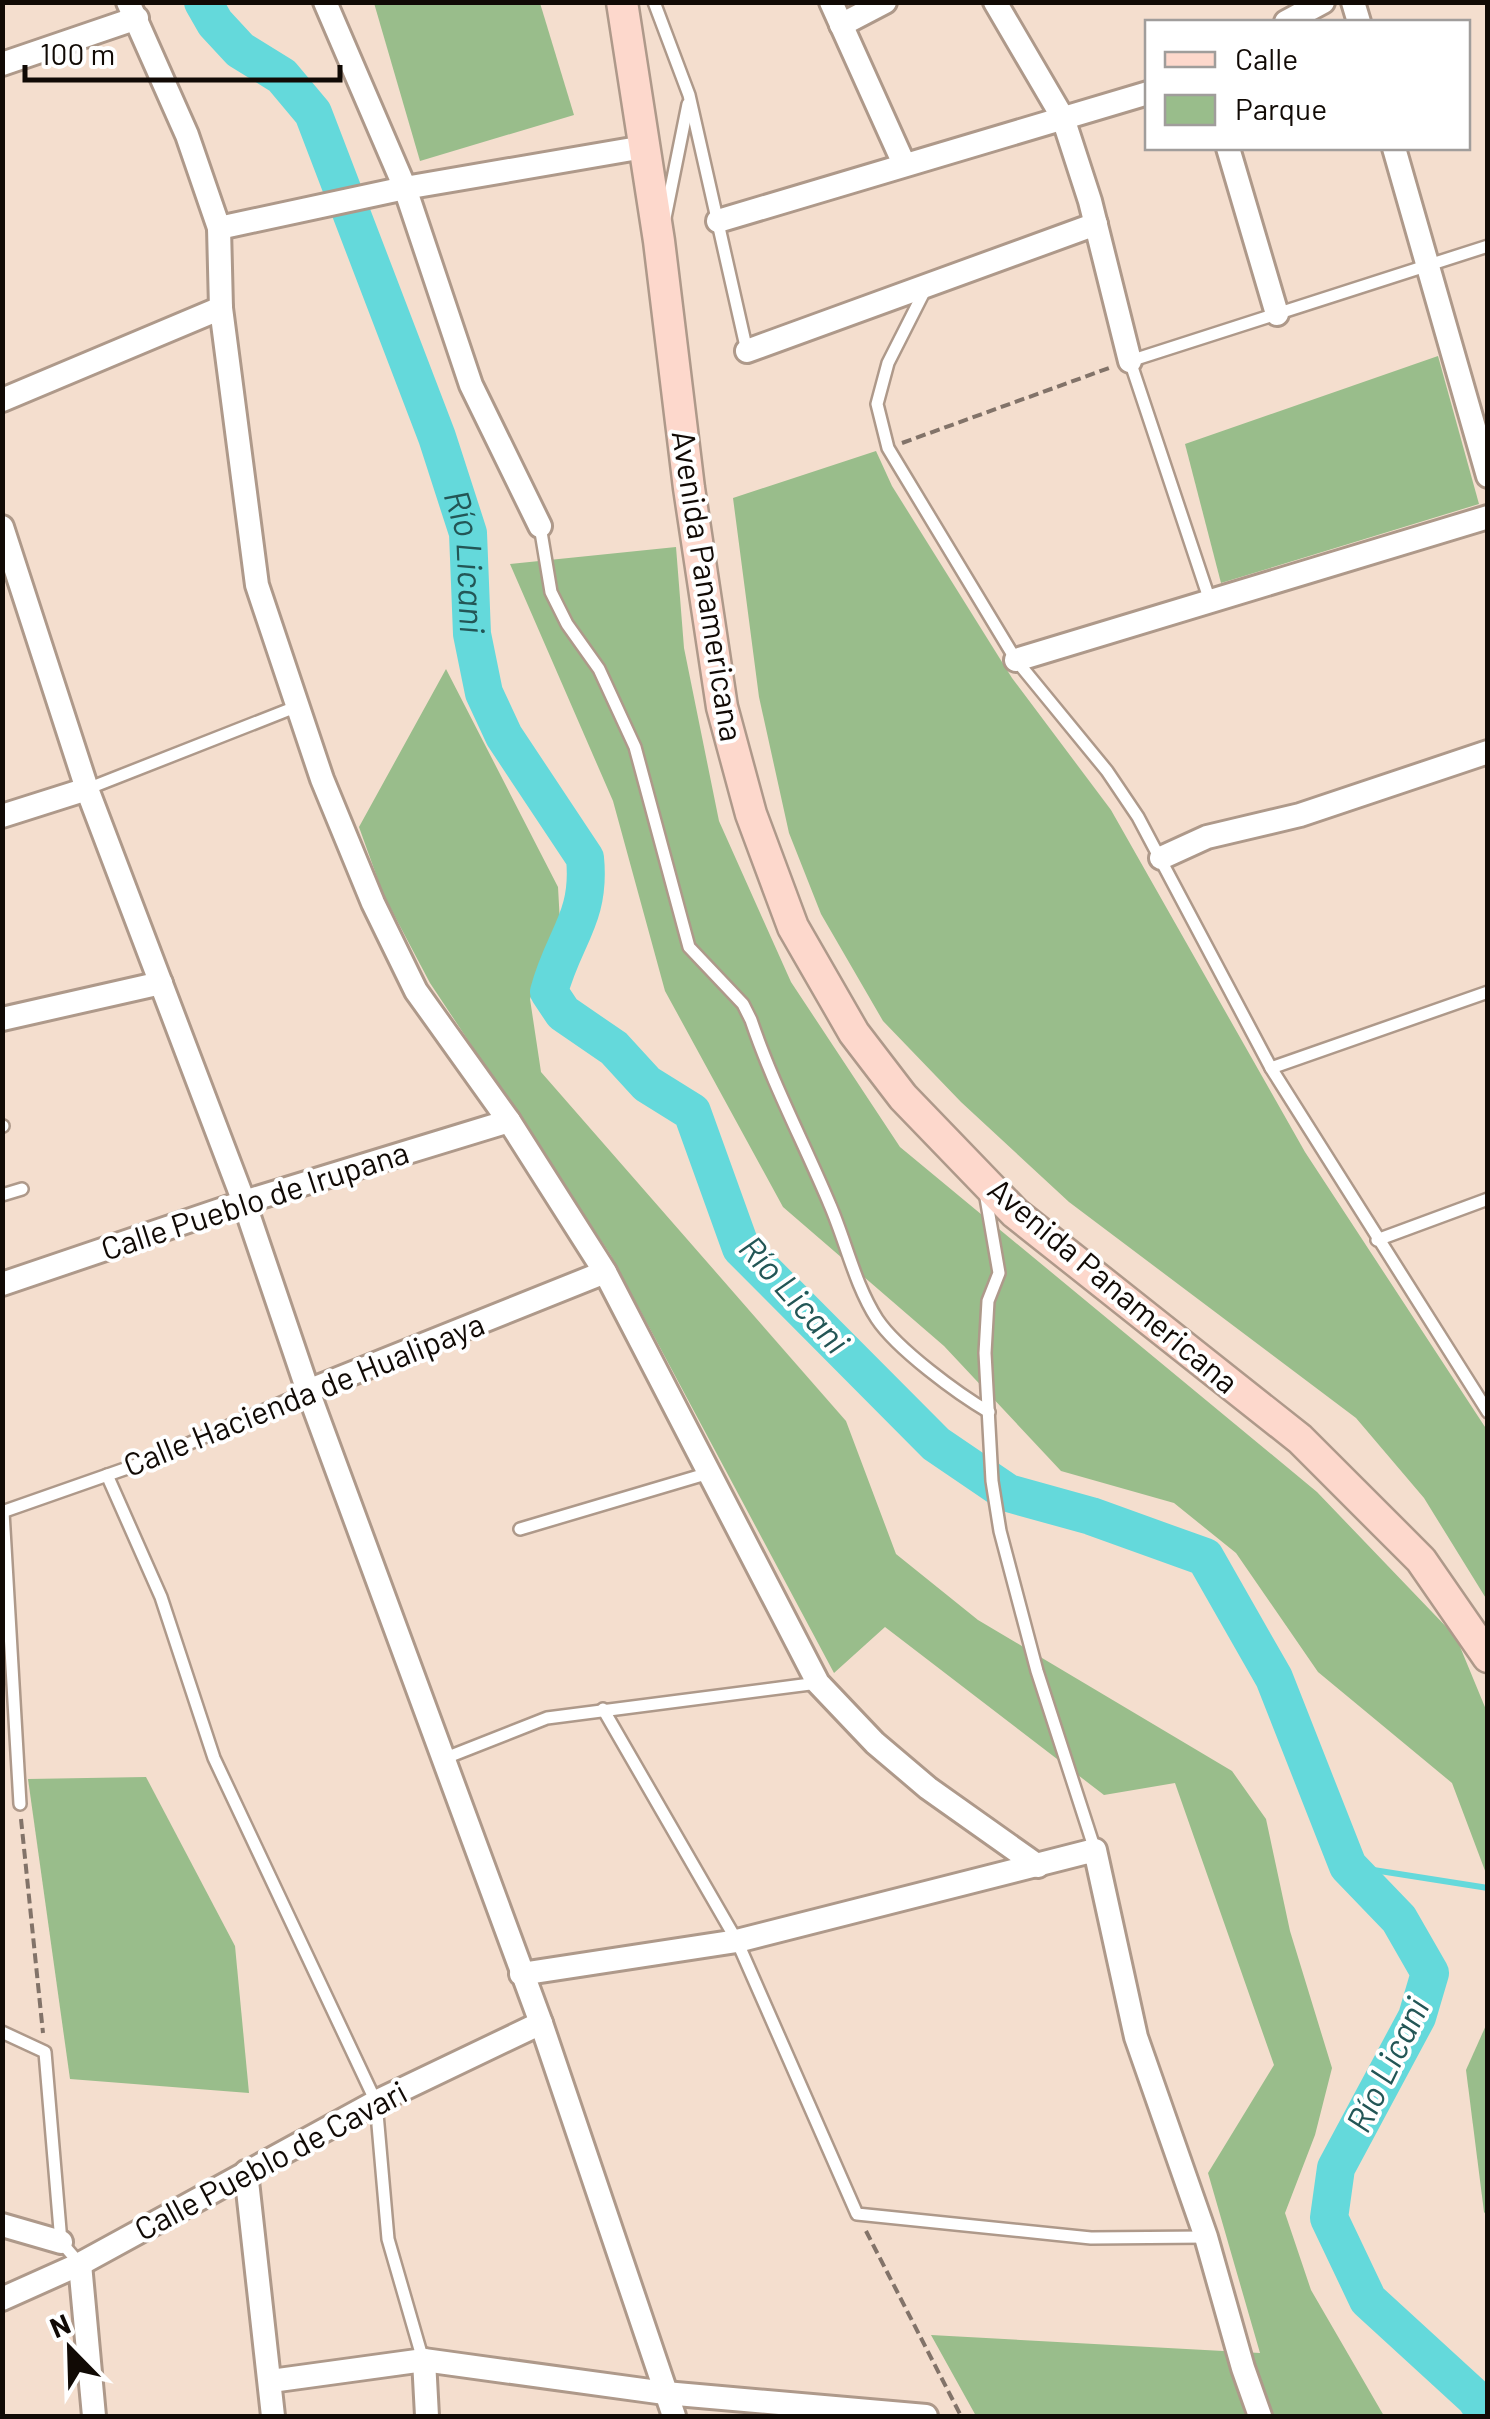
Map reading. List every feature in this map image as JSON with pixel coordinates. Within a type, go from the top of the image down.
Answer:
[{"type":"main road","name":"Avenida Panamericana","points":[[622,2],[659,241],[689,488],[722,707],[751,814],[793,928],[854,1032],[903,1097],[1016,1212],[1300,1439],[1420,1560],[1488,1657]]},
{"type":"street","points":[[324,2],[405,188],[472,385],[540,526]]},
{"type":"street","points":[[832,2],[904,164]]},
{"type":"street","points":[[842,26],[885,2]]},
{"type":"street","points":[[995,2],[1063,118],[1096,224],[1130,361]]},
{"type":"street","points":[[1290,20],[1323,2]]},
{"type":"street","points":[[2,64],[132,10],[187,135],[219,228],[221,308],[257,585],[322,779],[373,903],[416,990],[508,1121],[604,1272],[818,1683],[875,1743],[928,1788],[1038,1866]]},
{"type":"street","points":[[718,221],[1145,94]]},
{"type":"street","points":[[219,228],[405,188],[644,147]]},
{"type":"street","points":[[1229,150],[1277,314]]},
{"type":"street","points":[[1395,150],[1488,476]]},
{"type":"street","points":[[747,352],[1096,224]]},
{"type":"street","points":[[2,400],[221,308]]},
{"type":"street","points":[[1016,660],[1488,517]]},
{"type":"street","points":[[2,526],[87,789],[244,1202],[308,1391],[540,2023],[674,2416]]},
{"type":"street","points":[[1161,858],[1206,837],[1300,816],[1488,752]]},
{"type":"street","points":[[2,816],[87,789]]},
{"type":"street","points":[[2,1019],[161,983]]},
{"type":"street","name":"Calle Pueblo de Irupana","points":[[2,1284],[244,1202],[508,1121]]},
{"type":"street","name":"Calle Hacienda de Hualipaya","points":[[308,1391],[604,1272]]},
{"type":"street","points":[[521,1974],[737,1941],[1094,1850],[1136,2038],[1206,2237],[1260,2416]]},
{"type":"street","name":"Calle Pueblo de Cavari","points":[[2,2299],[80,2264],[376,2102],[540,2023]]},
{"type":"street","points":[[246,2172],[274,2416]]},
{"type":"street","points":[[2,2226],[61,2242]]},
{"type":"street","points":[[80,2264],[94,2416]]},
{"type":"street","points":[[424,2360],[427,2416]]},
{"type":"street","points":[[272,2381],[424,2360],[665,2393],[926,2416]]},
{"type":"lane","points":[[654,2],[689,95],[747,352]]},
{"type":"lane","points":[[659,241],[672,200],[689,95]]},
{"type":"lane","points":[[1210,601],[1130,361],[1488,246]]},
{"type":"lane","points":[[928,286],[888,363],[878,404],[888,448],[1016,660],[1107,771],[1161,858],[1271,1068],[1377,1240],[1482,1391],[1488,1412]]},
{"type":"lane","points":[[540,526],[552,592],[566,624],[599,669],[635,748],[689,947],[743,1004],[752,1020],[864,1294],[895,1341],[958,1394],[989,1412]]},
{"type":"lane","points":[[87,789],[298,706]]},
{"type":"lane","points":[[1271,1068],[1488,992]]},
{"type":"lane","points":[[982,1178],[999,1273],[988,1301],[985,1353],[990,1466],[1000,1531],[1037,1671],[1094,1850]]},
{"type":"lane","points":[[2,1195],[22,1189]]},
{"type":"lane","points":[[1377,1240],[1488,1199]]},
{"type":"lane","name":"Calle Hacienda de Hualipaya","points":[[3,1512],[156,1458],[308,1391]]},
{"type":"lane","points":[[520,1530],[709,1472]]},
{"type":"lane","points":[[108,1475],[162,1597],[214,1758],[376,2102],[388,2240],[424,2360]]},
{"type":"lane","points":[[3,1512],[20,1804]]},
{"type":"lane","points":[[443,1758],[548,1718],[818,1683]]},
{"type":"lane","points":[[603,1709],[737,1941],[857,2214],[1091,2238],[1206,2237]]},
{"type":"lane","points":[[2,2032],[45,2052],[61,2242],[80,2264]]},
{"type":"path","points":[[888,448],[1130,361]]},
{"type":"path","points":[[20,1804],[45,2052]]},
{"type":"path","points":[[857,2214],[961,2416]]},
{"type":"green space","points":[[374,3],[540,3],[574,115],[420,161]]},
{"type":"green space","points":[[1438,356],[1479,504],[1221,583],[1185,444]]},
{"type":"green space","points":[[876,451],[892,486],[1012,678],[1111,810],[1305,1152],[1487,1430],[1487,1600],[1424,1498],[1356,1418],[1069,1202],[961,1102],[883,1021],[821,914],[789,833],[759,697],[733,498]]},
{"type":"green space","points":[[676,547],[684,648],[719,821],[791,982],[900,1147],[1317,1492],[1456,1637],[1487,1712],[1487,1876],[1452,1783],[1318,1672],[1236,1553],[1174,1503],[1061,1471],[944,1346],[783,1207],[665,991],[613,801],[510,564]]},
{"type":"green space","points":[[446,669],[558,887],[560,923],[530,999],[541,1072],[846,1421],[896,1554],[978,1620],[1232,1771],[1266,1819],[1290,1931],[1332,2068],[1315,2135],[1285,2213],[1311,2290],[1384,2416],[976,2416],[931,2335],[1260,2353],[1208,2173],[1274,2065],[1175,1783],[1104,1795],[885,1627],[834,1673],[610,1254],[430,983],[383,894],[359,827]]},
{"type":"green space","points":[[146,1777],[235,1946],[249,2093],[70,2079],[28,1779]]},
{"type":"green space","points":[[1487,2023],[1487,2216],[1466,2070]]},
{"type":"waterway","name":"Río Licani","points":[[203,2],[215,23],[240,50],[282,76],[313,113],[437,437],[468,533],[472,634],[484,693],[504,736],[585,858],[580,913],[549,992],[563,1013],[614,1048],[647,1084],[692,1112],[741,1248],[936,1444],[1008,1493],[1091,1516],[1205,1557],[1274,1678],[1348,1866],[1399,1919],[1430,1973],[1417,2017],[1336,2168],[1329,2218],[1368,2300],[1475,2398],[1487,2416]]},
{"type":"waterway","points":[[1348,1866],[1488,1888]]}]
